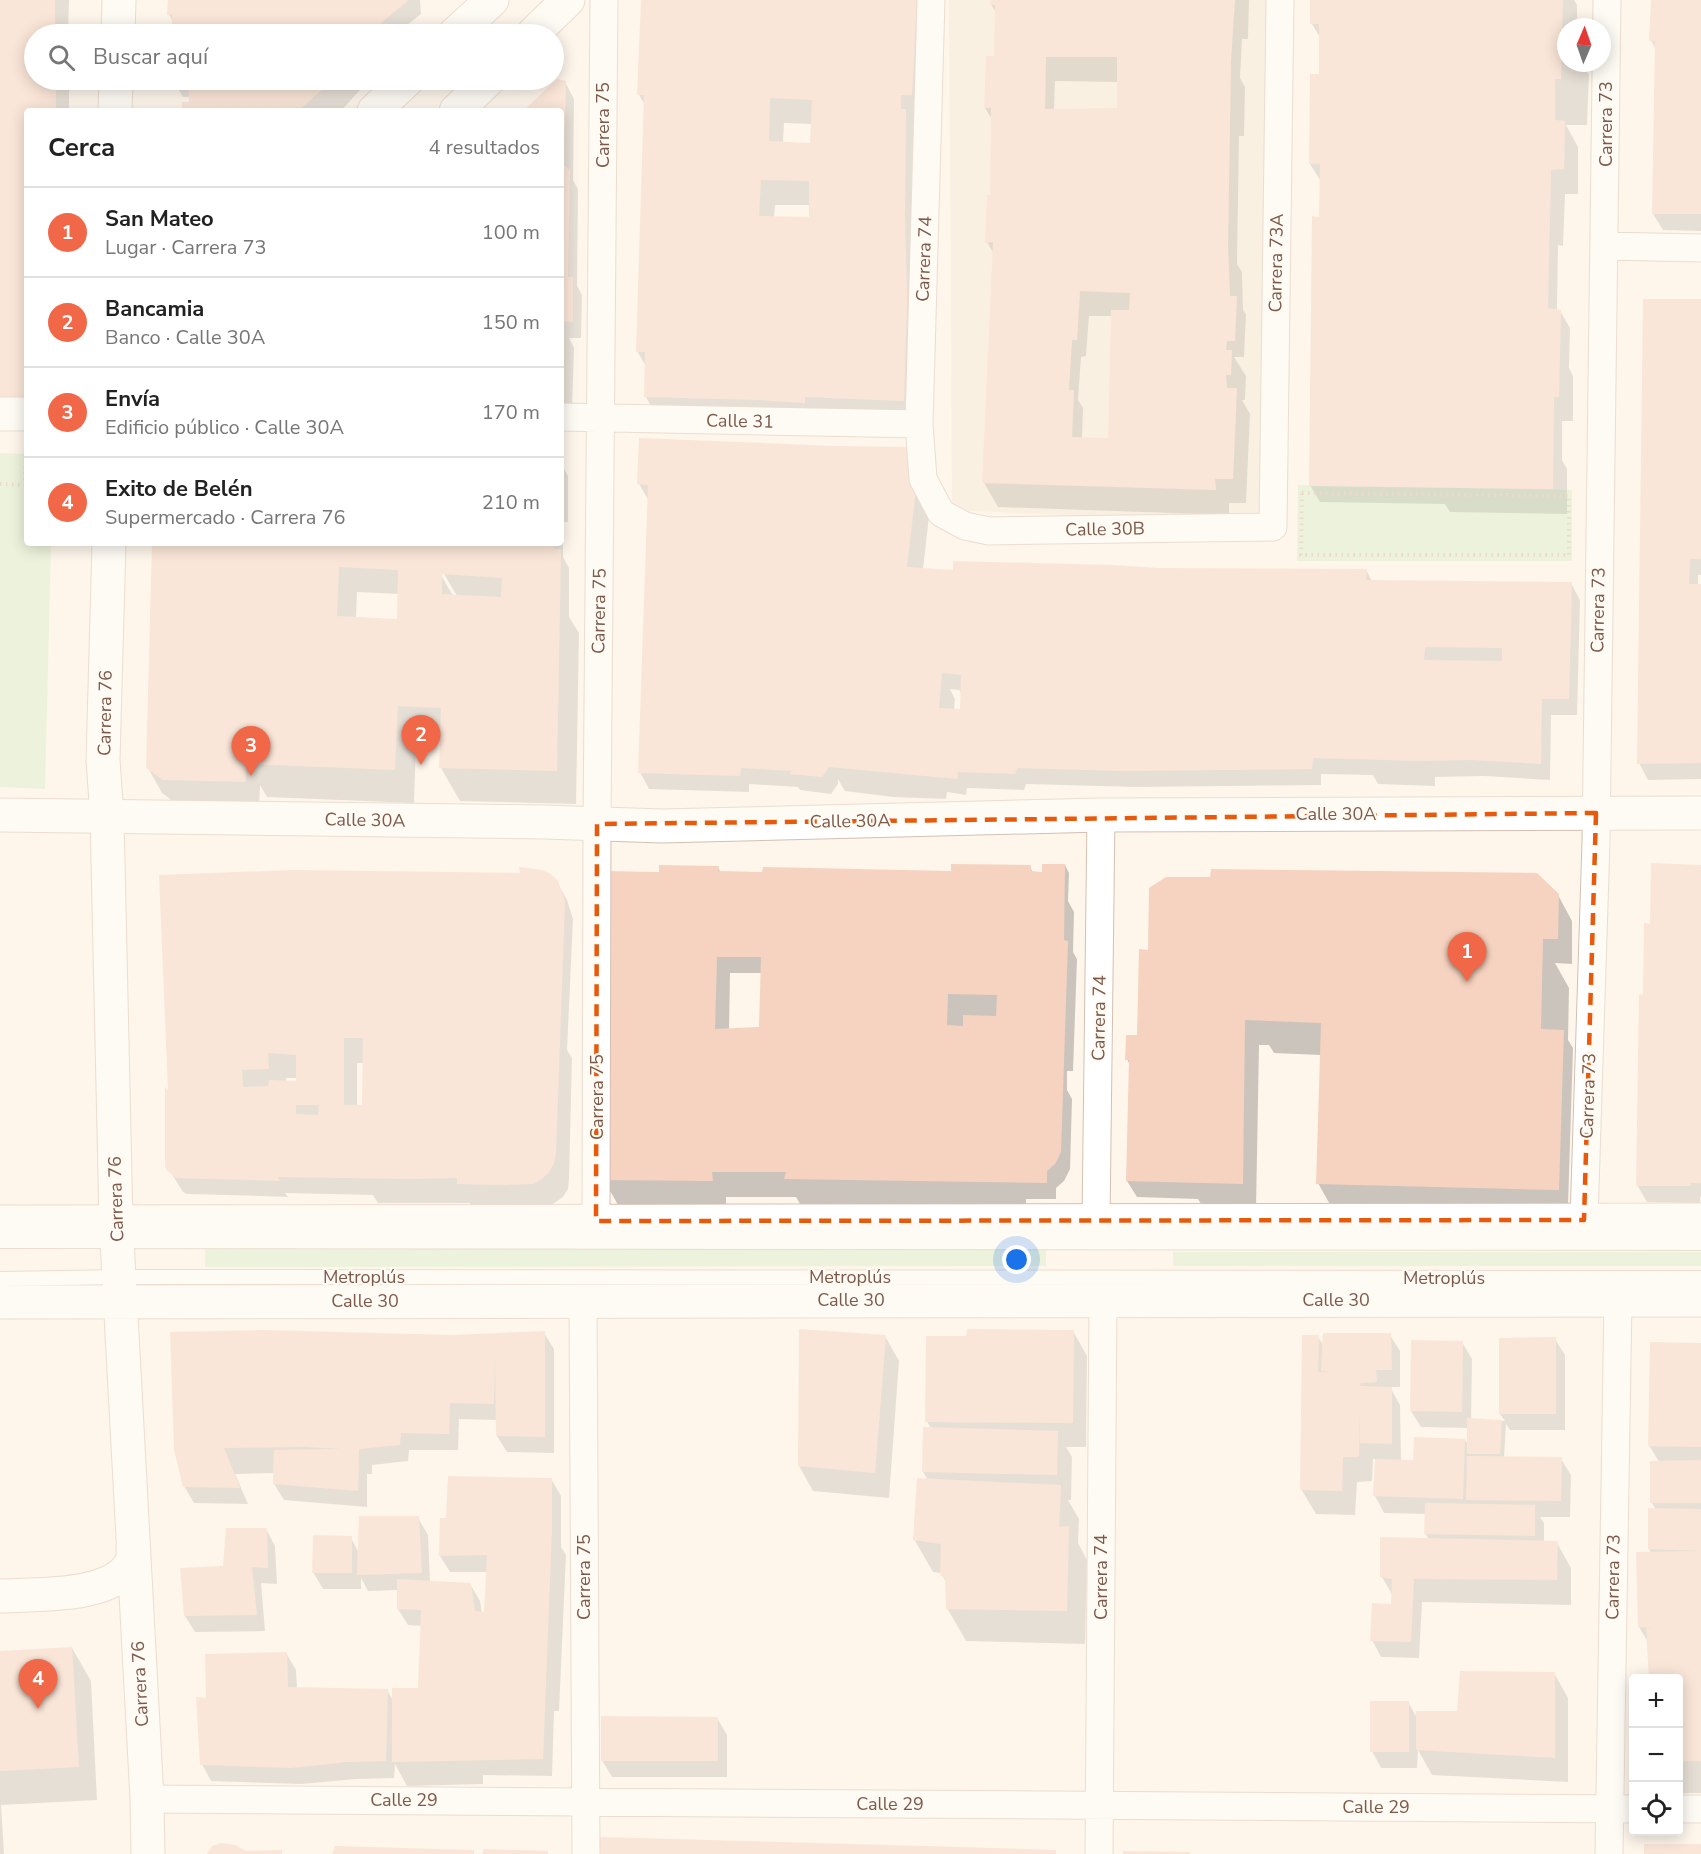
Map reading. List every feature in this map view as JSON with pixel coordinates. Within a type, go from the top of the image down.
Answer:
[{"type":"main road","points":[[118,0],[118,24]]},
{"type":"main road","points":[[466,24],[492,0]]},
{"type":"main road","points":[[543,24],[568,0]]},
{"type":"main road","points":[[115,108],[116,90]]},
{"type":"main road","points":[[377,108],[396,90]]},
{"type":"main road","points":[[459,108],[478,90]]},
{"type":"main road","points":[[0,414],[24,414]]},
{"type":"main road","name":"Carrera 76","points":[[109,546],[104,760],[117,1231],[147,1799],[147,1854]]},
{"type":"main road","name":"Calle 30A","points":[[0,815],[662,826],[1101,815],[1701,813]]},
{"type":"main road","points":[[0,1222],[117,1231],[596,1221],[1701,1220]]},
{"type":"main road","name":"Calle 30","points":[[0,1302],[120,1289],[583,1300],[1701,1300]]},
{"type":"main road","points":[[0,1596],[84,1591],[98,1588],[124,1572],[133,1560],[134,1547]]},
{"type":"main road","points":[[84,1591],[118,1604],[133,1615],[138,1629]]},
{"type":"street","name":"Carrera 75","points":[[596,1221],[604,0]]},
{"type":"street","name":"Carrera 74","points":[[931,0],[919,424],[923,479],[941,513]]},
{"type":"street","name":"Carrera 73A","points":[[1273,527],[1280,0]]},
{"type":"street","name":"Carrera 73","points":[[1584,1220],[1596,813],[1607,0]]},
{"type":"street","points":[[1605,246],[1701,248]]},
{"type":"street","name":"Calle 31","points":[[564,417],[919,424]]},
{"type":"street","name":"Calle 30B","points":[[941,513],[964,526],[989,531],[1273,527]]},
{"type":"street","name":"Carrera 74","points":[[1096,1221],[1101,815]]},
{"type":"street","name":"Carrera 73","points":[[1609,1854],[1621,1809],[1618,1299]]},
{"type":"street","name":"Carrera 75","points":[[583,1300],[586,1854]]},
{"type":"street","name":"Carrera 74","points":[[1099,1854],[1103,1300]]},
{"type":"street","name":"Calle 29","points":[[147,1799],[1621,1809]]},
{"type":"street","points":[[1683,1809],[1701,1809]]},
{"type":"lane","name":"Metroplús","points":[[0,1241],[117,1231],[1701,1243]]},
{"type":"lane","name":"Metroplús","points":[[0,1279],[120,1289],[1701,1278]]},
{"type":"path","points":[[0,484],[24,485]]},
{"type":"path","points":[[1302,493],[1569,496],[1569,555],[1301,555],[1302,493]]},
{"type":"highlighted area","points":[[1596,813],[1584,1220],[596,1221],[597,824]]},
{"type":"shaded area","points":[[949,0],[1279,0],[1270,524],[952,510]]},
{"type":"green space","points":[[0,453],[24,454],[24,546],[51,546],[45,789],[0,787]]},
{"type":"green space","points":[[1298,485],[1572,490],[1572,561],[1297,561]]},
{"type":"green space","points":[[205,1249],[1046,1249],[1046,1266],[205,1267]]},
{"type":"green space","points":[[1173,1252],[1701,1252],[1701,1266],[1173,1266]]},
{"type":"building","points":[[0,0],[55,0],[55,24],[24,24],[24,90],[56,90],[56,108],[24,108],[24,399],[0,398]]},
{"type":"building","points":[[168,0],[409,0],[380,24],[172,24],[172,15],[167,15]]},
{"type":"building","points":[[641,0],[917,0],[912,95],[901,95],[901,109],[906,109],[907,299],[904,401],[805,397],[805,403],[644,397],[645,352],[636,352],[644,95],[637,95]],"holes":[[[770,98],[812,100],[810,143],[769,141]],[[761,180],[809,181],[809,217],[759,216]]]},
{"type":"building","points":[[990,0],[1235,0],[1231,60],[1228,246],[1230,296],[1237,296],[1235,341],[1227,341],[1226,350],[1232,350],[1231,375],[1226,375],[1227,388],[1237,388],[1233,479],[1215,479],[1216,490],[982,483],[993,242],[985,243],[987,195],[990,195],[991,108],[984,108],[986,56],[994,56],[995,5],[990,5]],"holes":[[[1046,57],[1117,57],[1117,108],[1045,109]],[[1080,291],[1130,293],[1129,310],[1111,310],[1108,438],[1072,437],[1074,390],[1069,390],[1072,340],[1077,340]]]},
{"type":"building","points":[[1310,0],[1563,0],[1563,18],[1557,18],[1557,72],[1561,72],[1561,79],[1555,79],[1555,120],[1565,121],[1564,169],[1551,170],[1548,308],[1561,310],[1559,397],[1554,397],[1553,489],[1309,486],[1312,216],[1319,217],[1320,164],[1309,164],[1310,74],[1319,74],[1319,24],[1310,24]]},
{"type":"building","points":[[1651,0],[1701,0],[1701,214],[1652,214],[1655,41],[1649,41]]},
{"type":"building","points":[[564,81],[566,81],[564,165],[564,108],[526,108],[545,90],[564,90]]},
{"type":"building","points":[[188,90],[322,90],[301,108],[182,108],[182,102],[189,102]]},
{"type":"building","points":[[564,165],[570,171],[568,277],[573,277],[573,322],[564,321]]},
{"type":"building","points":[[1643,299],[1701,299],[1701,559],[1690,559],[1689,584],[1701,584],[1701,763],[1637,764]]},
{"type":"building","points":[[639,438],[905,447],[919,463],[907,567],[953,570],[953,561],[1159,568],[1367,569],[1366,580],[1572,582],[1569,699],[1542,699],[1541,764],[1473,760],[1313,758],[1312,769],[1124,771],[1017,768],[1015,774],[958,772],[957,779],[829,767],[822,777],[789,774],[792,771],[741,768],[740,776],[638,773],[648,485],[637,484]],"holes":[[[1425,647],[1502,648],[1502,661],[1424,660]],[[942,673],[961,675],[960,709],[939,708]]]},
{"type":"building","points":[[152,546],[554,546],[554,549],[561,549],[557,771],[439,768],[441,708],[398,706],[395,770],[246,764],[246,782],[163,780],[146,768]],"holes":[[[339,567],[398,570],[397,619],[337,616]],[[442,574],[502,578],[501,597],[442,594]]]},
{"type":"building","points":[[1651,863],[1701,865],[1701,1183],[1691,1183],[1691,1186],[1636,1186],[1639,995],[1643,994],[1644,923],[1650,924]]},
{"type":"building","points":[[951,864],[1031,865],[1031,871],[1042,872],[1042,864],[1065,864],[1064,940],[1068,941],[1061,1152],[1055,1164],[1047,1171],[1047,1183],[784,1179],[786,1172],[712,1172],[713,1181],[602,1180],[602,871],[659,872],[659,865],[719,866],[718,871],[762,872],[763,867],[951,871]],"holes":[[[717,957],[761,957],[759,1027],[715,1029]],[[948,994],[997,995],[996,1016],[963,1015],[963,1026],[947,1025]]]},
{"type":"building","points":[[519,867],[542,870],[551,874],[558,881],[565,901],[556,1153],[554,1163],[542,1179],[533,1184],[501,1185],[457,1184],[457,1178],[278,1177],[280,1181],[177,1178],[168,1172],[165,1167],[165,1087],[168,1090],[159,875],[292,870],[520,873]],"holes":[[[344,1038],[363,1038],[362,1105],[344,1105]],[[268,1053],[296,1055],[296,1081],[269,1080],[268,1086],[243,1087],[242,1070],[269,1069]],[[296,1105],[319,1105],[318,1115],[296,1114]]]},
{"type":"building","points":[[1211,869],[1537,873],[1559,894],[1558,939],[1543,939],[1541,1029],[1564,1030],[1559,1190],[1316,1184],[1321,1023],[1245,1020],[1243,1184],[1126,1181],[1129,1060],[1125,1060],[1126,1035],[1137,1035],[1139,949],[1148,950],[1149,888],[1166,877],[1210,877]]},
{"type":"building","points":[[799,1329],[886,1335],[875,1473],[798,1466]]},
{"type":"building","points":[[967,1329],[1074,1330],[1073,1423],[925,1422],[926,1336],[966,1336]]},
{"type":"building","points":[[262,1330],[452,1335],[545,1331],[545,1437],[496,1436],[495,1353],[494,1404],[450,1403],[449,1434],[401,1433],[400,1445],[359,1449],[358,1491],[273,1484],[274,1450],[343,1449],[305,1447],[224,1448],[240,1488],[183,1487],[174,1450],[170,1332]]},
{"type":"building","points":[[1323,1333],[1391,1333],[1392,1370],[1376,1370],[1377,1382],[1361,1383],[1360,1386],[1392,1387],[1392,1444],[1360,1443],[1360,1407],[1359,1457],[1343,1457],[1342,1491],[1300,1490],[1302,1335],[1319,1335],[1318,1372],[1331,1372],[1321,1371]]},
{"type":"building","points":[[1556,1337],[1556,1414],[1499,1414],[1499,1338]]},
{"type":"building","points":[[1411,1340],[1463,1341],[1462,1412],[1410,1411]]},
{"type":"building","points":[[1650,1342],[1701,1343],[1701,1447],[1648,1446]]},
{"type":"building","points":[[1467,1418],[1502,1420],[1500,1454],[1467,1454]]},
{"type":"building","points":[[923,1427],[1058,1431],[1057,1475],[922,1472]]},
{"type":"building","points":[[1414,1437],[1465,1439],[1463,1499],[1373,1496],[1375,1459],[1413,1460]]},
{"type":"building","points":[[1467,1456],[1562,1457],[1561,1501],[1466,1500]]},
{"type":"building","points":[[1701,1460],[1701,1503],[1650,1503],[1650,1461]]},
{"type":"building","points":[[448,1476],[552,1478],[543,1759],[392,1762],[392,1688],[418,1688],[421,1610],[397,1609],[397,1579],[471,1583],[475,1611],[484,1612],[487,1555],[439,1556],[440,1518],[446,1518]]},
{"type":"building","points":[[917,1478],[1061,1485],[1059,1527],[1069,1526],[1067,1611],[946,1609],[945,1578],[940,1575],[941,1544],[913,1540]]},
{"type":"building","points":[[1425,1503],[1535,1505],[1535,1536],[1424,1534]]},
{"type":"building","points":[[1648,1508],[1701,1509],[1701,1551],[1648,1549]]},
{"type":"building","points":[[359,1516],[419,1516],[422,1573],[357,1575]]},
{"type":"building","points":[[226,1528],[267,1528],[268,1568],[252,1567],[257,1615],[184,1616],[180,1568],[223,1566]]},
{"type":"building","points":[[313,1535],[352,1536],[352,1573],[312,1573]]},
{"type":"building","points":[[1380,1537],[1558,1541],[1557,1580],[1414,1579],[1411,1642],[1370,1641],[1372,1603],[1391,1604],[1392,1579],[1380,1577]]},
{"type":"building","points":[[1701,1551],[1701,1761],[1683,1761],[1683,1674],[1649,1674],[1646,1628],[1656,1628],[1638,1627],[1636,1552]]},
{"type":"building","points":[[72,1647],[79,1767],[0,1771],[0,1651]]},
{"type":"building","points":[[287,1652],[288,1687],[388,1689],[386,1761],[347,1762],[291,1768],[200,1765],[196,1697],[206,1698],[205,1654]]},
{"type":"building","points":[[1460,1671],[1555,1672],[1555,1758],[1416,1750],[1416,1711],[1457,1711]]},
{"type":"building","points":[[1370,1701],[1409,1701],[1409,1752],[1370,1752]]},
{"type":"building","points":[[601,1716],[718,1717],[718,1761],[601,1761]]},
{"type":"building","points":[[600,1837],[1056,1850],[1056,1854],[600,1854]]},
{"type":"building","points":[[222,1843],[236,1845],[246,1851],[282,1850],[282,1854],[207,1854],[212,1846]]},
{"type":"building","points":[[1644,1844],[1701,1844],[1701,1854],[1644,1854]]},
{"type":"building","points":[[335,1846],[474,1850],[474,1854],[332,1854]]},
{"type":"building","points":[[483,1849],[548,1851],[548,1854],[483,1854]]},
{"type":"building","points":[[1123,1851],[1190,1852],[1190,1854],[1123,1854]]},
{"type":"place","name":"Bancamia","points":[[421,765]]},
{"type":"place","name":"Envía","points":[[251,776]]},
{"type":"place","name":"San Mateo","points":[[1467,982]]},
{"type":"place","name":"Exito de Belén","points":[[38,1709]]}]
